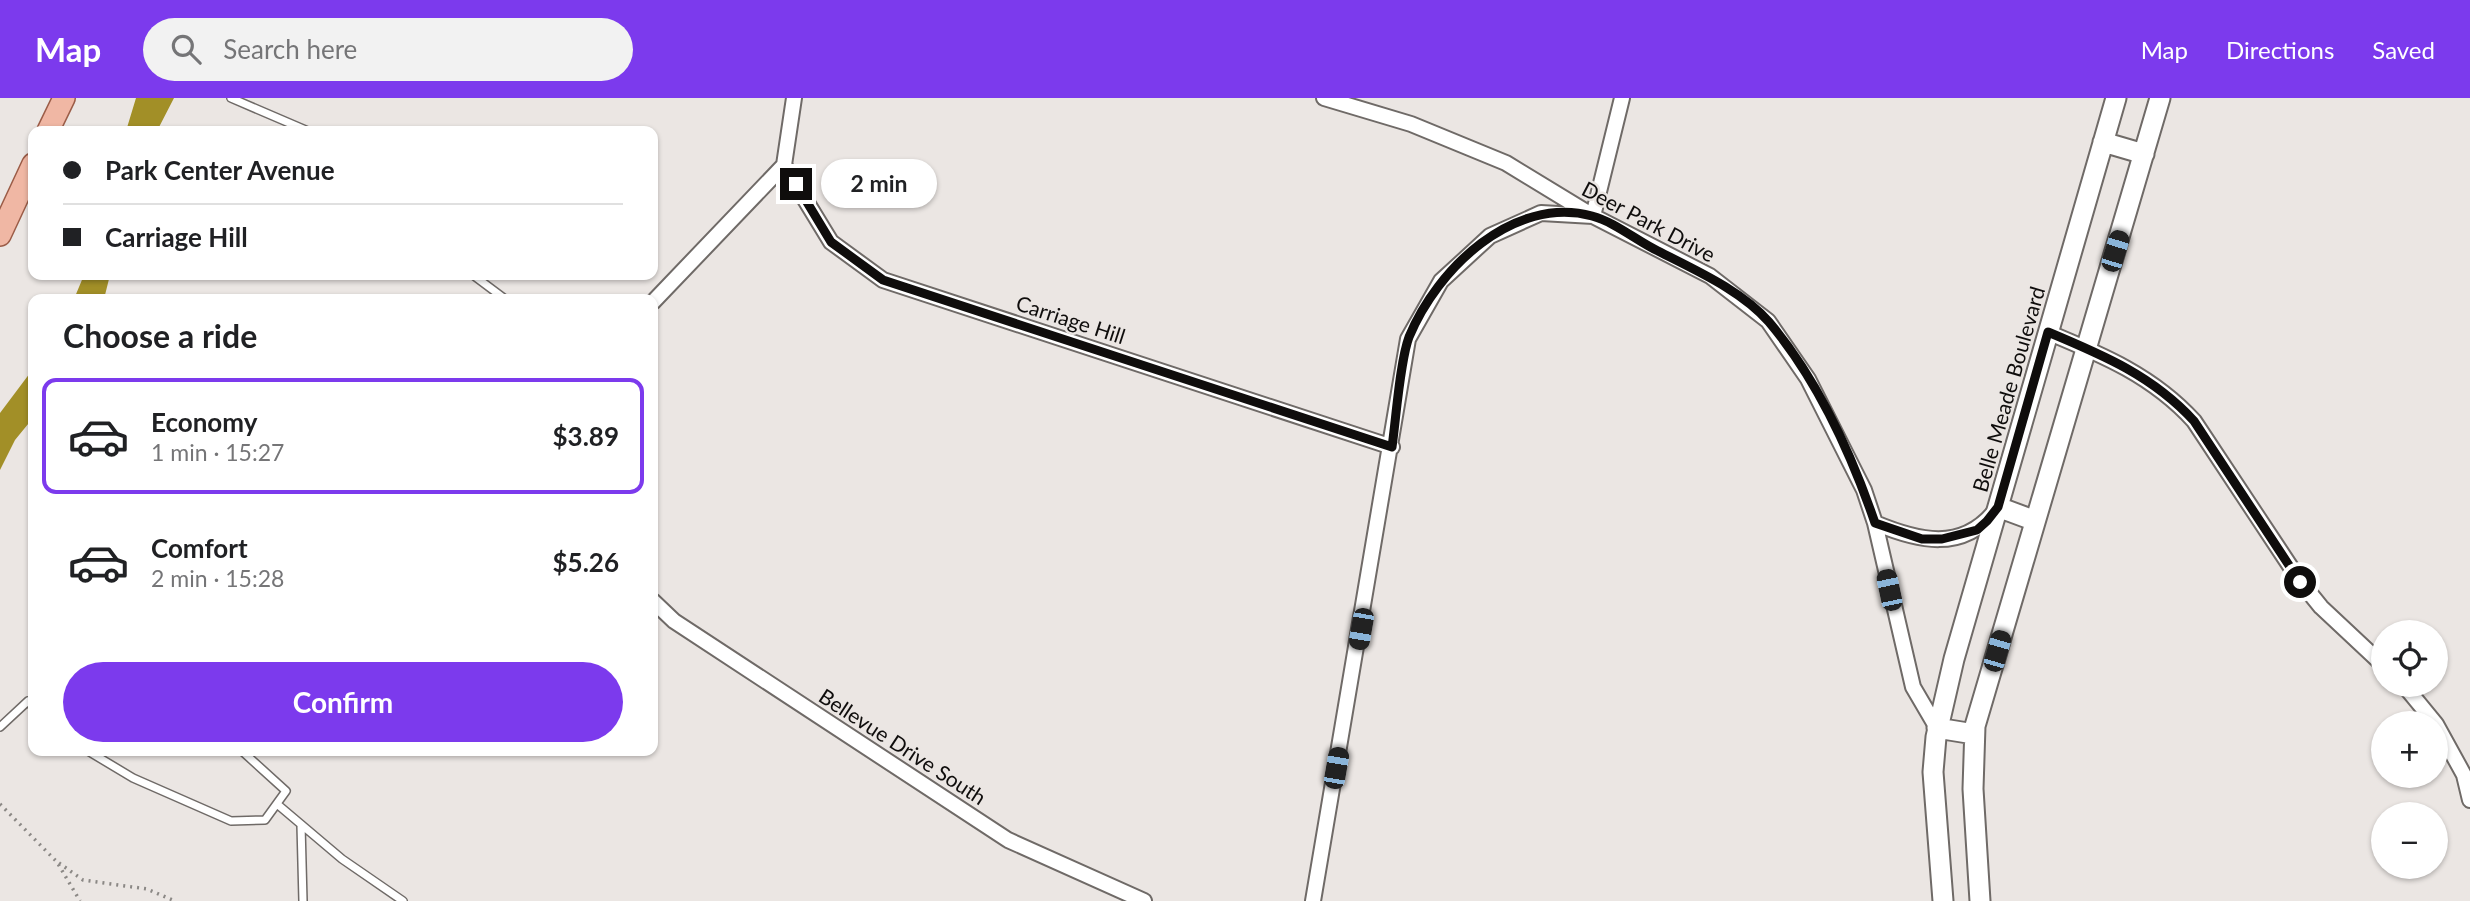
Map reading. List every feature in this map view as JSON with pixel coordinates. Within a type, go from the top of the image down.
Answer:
[{"type":"main road","points":[[50,126],[64,98]]},
{"type":"main road","name":"Belle Meade Boulevard","points":[[1943,901],[1933,772],[1937,729],[1954,659],[2116,98]]},
{"type":"main road","points":[[1980,901],[1973,789],[1974,734],[2033,520],[2087,348],[2160,98]]},
{"type":"main road","points":[[2103,142],[2144,155]]},
{"type":"main road","points":[[0,235],[28,175]]},
{"type":"main road","points":[[1998,507],[2033,520]]},
{"type":"main road","points":[[1937,729],[1974,734]]},
{"type":"street","points":[[658,297],[784,165],[794,98]]},
{"type":"street","name":"Deer Park Drive","points":[[1324,98],[1411,124],[1506,163],[1593,216],[1710,276],[1768,321],[1808,379],[1831,419],[1864,490],[1875,523],[1913,687],[1937,729]]},
{"type":"street","points":[[1313,901],[1392,447],[1408,339],[1441,281],[1490,236],[1541,213],[1593,216],[1622,98]]},
{"type":"street","name":"Carriage Hill","points":[[784,165],[831,242],[883,280],[1392,447]]},
{"type":"street","points":[[2048,332],[2138,372],[2173,398],[2194,421],[2300,582],[2321,607],[2371,654]]},
{"type":"street","points":[[1875,523],[1922,539],[1942,539],[1977,530],[1998,507]]},
{"type":"street","name":"Bellevue Drive South","points":[[658,606],[674,621],[1008,840],[1144,901]]},
{"type":"street","points":[[2414,697],[2426,711]]},
{"type":"street","points":[[2448,745],[2464,775],[2470,800]]},
{"type":"lane","points":[[231,98],[296,126]]},
{"type":"lane","points":[[480,280],[498,294]]},
{"type":"lane","points":[[0,727],[28,704]]},
{"type":"lane","points":[[96,756],[133,778],[231,821],[265,820],[286,791],[247,756]]},
{"type":"lane","points":[[276,804],[342,859],[403,901]]},
{"type":"lane","points":[[301,825],[303,901]]},
{"type":"path","points":[[0,804],[57,862],[83,880],[147,889],[175,901]]},
{"type":"path","points":[[57,862],[80,901]]},
{"type":"shaded area","points":[[136,98],[174,98],[160,126],[128,126]]},
{"type":"shaded area","points":[[82,280],[109,280],[105,294],[76,294]]},
{"type":"shaded area","points":[[28,376],[28,424],[15,440],[0,470],[0,413]]},
{"type":"route","points":[[796,184],[831,242],[883,280],[1392,447],[1408,339],[1441,281],[1490,236],[1541,213],[1593,216],[1710,276],[1768,321],[1808,379],[1831,419],[1864,490],[1875,523],[1922,539],[1957,537],[1977,530],[1998,507],[2048,332],[2138,372],[2173,398],[2194,421],[2300,582]]}]
